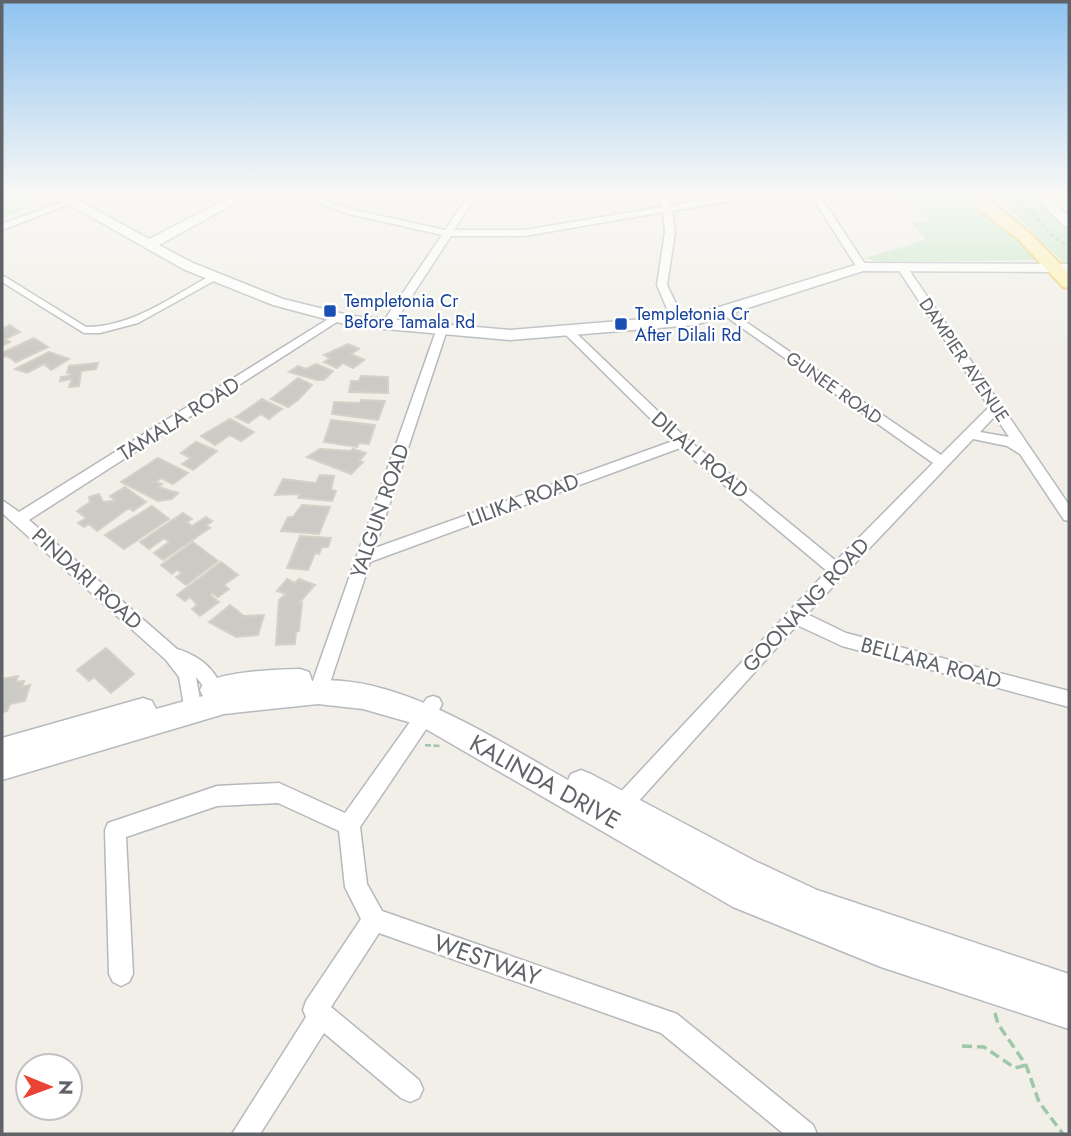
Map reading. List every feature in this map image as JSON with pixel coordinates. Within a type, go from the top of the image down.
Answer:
[{"type":"main road","points":[[1035,246],[1062,270]]},
{"type":"main road","points":[[1038,246],[1062,270]]},
{"type":"street","points":[[150,246],[214,278],[278,302],[337,318],[510,335],[679,323],[726,313],[862,267],[1005,266],[1062,270]]},
{"type":"street","points":[[387,325],[438,246]]},
{"type":"street","points":[[668,246],[660,284],[663,295],[679,323]]},
{"type":"street","points":[[849,246],[862,267]]},
{"type":"street","name":"DAMPIER AVENUE","points":[[901,266],[1068,512]]},
{"type":"street","points":[[2,278],[84,330],[94,331],[127,323],[214,278]]},
{"type":"street","name":"GUNEE ROAD","points":[[726,313],[942,463]]},
{"type":"street","name":"TAMALA ROAD","points":[[19,519],[337,318]]},
{"type":"street","name":"YALGUN ROAD","points":[[320,686],[442,330]]},
{"type":"street","name":"DILALI ROAD","points":[[569,332],[682,442],[837,570]]},
{"type":"street","name":"GOONANG ROAD","points":[[621,806],[837,570],[996,407]]},
{"type":"street","name":"DAMPIER AVENUE","points":[[970,434],[1011,442],[1026,453]]},
{"type":"street","name":"LILIKA ROAD","points":[[364,558],[682,442]]},
{"type":"street","name":"PINDARI ROAD","points":[[2,505],[172,654],[204,700]]},
{"type":"street","name":"BELLARA ROAD","points":[[796,616],[842,639],[1069,699]]},
{"type":"street","name":"PINDARI ROAD","points":[[172,654],[187,657],[205,673],[204,700]]},
{"type":"street","name":"KALINDA DRIVE","points":[[2,751],[204,700],[320,686],[363,697],[423,719],[621,806],[744,872],[813,904],[1023,978],[1069,991]]},
{"type":"street","name":"KALINDA DRIVE","points":[[2,768],[85,746],[204,700]]},
{"type":"street","points":[[410,1089],[315,1010],[374,920],[356,887],[349,825],[423,719]]},
{"type":"street","name":"KALINDA DRIVE","points":[[423,719],[744,896],[993,989],[1069,1012]]},
{"type":"street","points":[[121,974],[115,830],[217,796],[279,793],[349,825]]},
{"type":"street","name":"WESTWAY","points":[[374,920],[668,1023],[804,1134]]},
{"type":"street","points":[[244,1134],[321,1015]]},
{"type":"path","points":[[423,719],[424,745],[446,746]]},
{"type":"path","points":[[993,989],[998,1024],[1026,1065],[1039,1102],[1063,1134]]},
{"type":"path","points":[[962,1046],[974,1043],[987,1047],[1014,1068],[1026,1065]]},
{"type":"green space","points":[[906,246],[1027,246],[1041,260],[880,262],[865,258]]},
{"type":"green space","points":[[1047,246],[1069,246],[1069,268]]},
{"type":"building","points":[[10,325],[20,332],[5,339],[10,342],[2,346],[2,329]]},
{"type":"building","points":[[34,338],[48,347],[16,362],[7,356],[2,357],[2,353]]},
{"type":"building","points":[[348,344],[359,349],[351,354],[364,360],[353,368],[343,363],[337,368],[324,362],[330,358],[324,355]]},
{"type":"building","points":[[49,352],[69,359],[51,370],[44,364],[27,373],[15,369]]},
{"type":"building","points":[[98,363],[96,369],[81,371],[79,386],[69,387],[72,379],[60,381],[61,377],[69,376],[69,366]]},
{"type":"building","points":[[316,364],[333,371],[324,380],[289,372],[298,366],[306,369]]},
{"type":"building","points":[[361,376],[388,377],[388,393],[349,392],[351,381],[359,381]]},
{"type":"building","points":[[298,378],[312,385],[298,400],[288,407],[271,399]]},
{"type":"building","points":[[262,399],[282,409],[269,419],[261,414],[248,423],[236,417]]},
{"type":"building","points":[[361,400],[385,401],[378,420],[332,414],[334,402],[360,403]]},
{"type":"building","points":[[230,419],[254,432],[241,441],[230,435],[215,445],[201,436]]},
{"type":"building","points":[[331,420],[375,425],[369,444],[359,443],[357,447],[324,442]]},
{"type":"building","points":[[196,442],[217,451],[193,470],[182,464],[191,458],[181,453]]},
{"type":"building","points":[[320,449],[353,449],[366,453],[359,461],[363,462],[351,474],[307,457]]},
{"type":"building","points":[[158,458],[188,473],[173,484],[161,478],[156,482],[162,484],[158,487],[178,493],[172,499],[158,501],[121,482]]},
{"type":"building","points":[[320,475],[334,476],[331,490],[336,491],[332,501],[298,498],[300,494],[275,495],[283,479],[316,483]]},
{"type":"building","points":[[125,487],[146,502],[133,511],[129,508],[97,531],[89,524],[84,527],[78,523],[86,518],[77,511],[90,502],[89,497],[99,494],[103,502],[112,501],[115,500],[110,496]]},
{"type":"building","points":[[302,505],[330,507],[319,534],[281,531],[288,517],[293,517]]},
{"type":"building","points":[[152,506],[169,519],[124,549],[105,535]]},
{"type":"building","points":[[183,513],[192,519],[187,522],[192,526],[206,517],[212,521],[206,526],[210,528],[163,560],[154,553],[169,542],[164,538],[149,549],[140,542]]},
{"type":"building","points":[[300,536],[331,538],[328,547],[322,547],[319,554],[315,553],[308,570],[287,568]]},
{"type":"building","points":[[193,542],[218,561],[186,585],[176,577],[182,573],[177,570],[172,574],[161,565]]},
{"type":"building","points":[[221,562],[238,575],[224,585],[229,589],[218,597],[212,593],[210,595],[219,602],[200,616],[192,609],[197,605],[190,597],[185,601],[177,595]]},
{"type":"building","points":[[287,579],[295,583],[299,579],[315,585],[299,603],[302,603],[295,644],[276,645],[279,600],[286,594],[277,591]]},
{"type":"building","points":[[230,605],[244,616],[264,615],[258,635],[236,637],[209,622]]},
{"type":"building","points":[[106,648],[134,674],[111,693],[94,677],[89,681],[77,670]]},
{"type":"building","points":[[18,676],[16,682],[24,681],[22,687],[30,685],[25,701],[10,704],[7,711],[2,712],[2,679]]},
{"type":"place","name":"Templetonia Cr Before Tamala Rd","points":[[330,311]]},
{"type":"place","name":"Templetonia Cr After Dilali Rd","points":[[621,324]]}]
